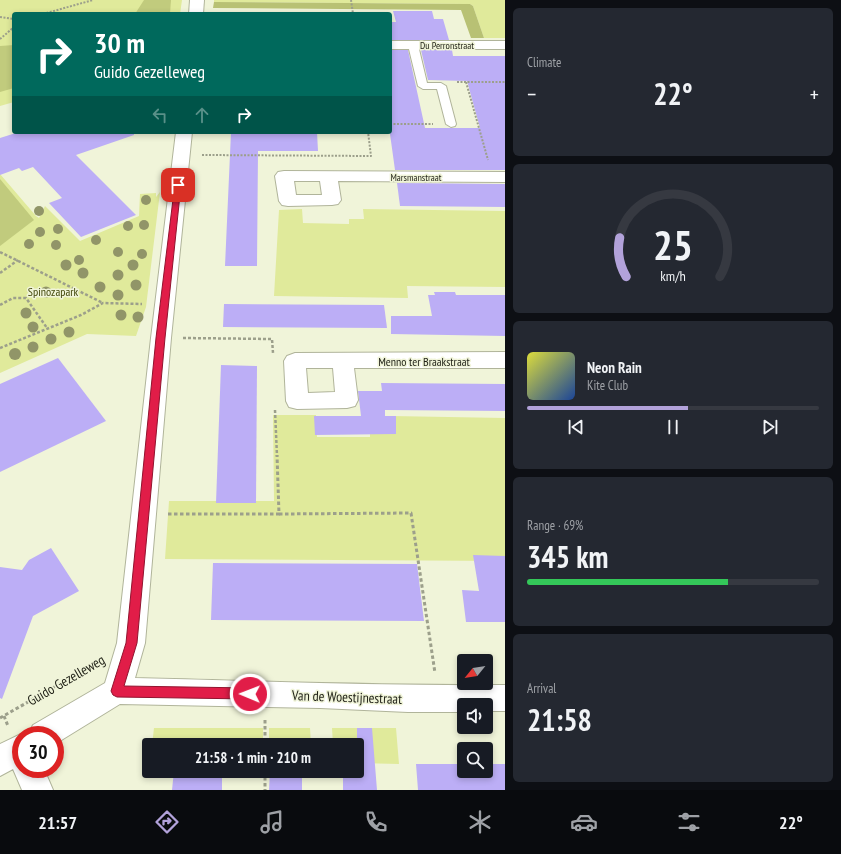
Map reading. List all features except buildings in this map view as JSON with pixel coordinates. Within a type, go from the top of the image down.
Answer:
[{"type":"street","points":[[196,12],[197,0]]},
{"type":"street","name":"Du Perronstraat","points":[[392,46],[505,45]]},
{"type":"street","name":"Guido Gezelleweg","points":[[117,691],[131,643],[164,305],[184,134]]},
{"type":"street","name":"Marsmanstraat","points":[[328,176],[499,177]]},
{"type":"street","name":"Menno ter Braakstraat","points":[[343,361],[505,360]]},
{"type":"street","points":[[58,726],[117,691]]},
{"type":"street","name":"Van de Woestijnestraat","points":[[117,691],[439,699],[505,698]]},
{"type":"street","points":[[31,778],[38,790]]},
{"type":"lane","points":[[413,45],[423,86],[441,86],[451,124]]},
{"type":"path","points":[[50,12],[93,0]]},
{"type":"path","points":[[351,0],[353,12]]},
{"type":"path","points":[[0,17],[12,19]]},
{"type":"path","points":[[0,39],[12,29]]},
{"type":"path","points":[[441,86],[443,82],[505,82]]},
{"type":"path","points":[[466,82],[499,177]]},
{"type":"path","points":[[392,124],[451,124]]},
{"type":"path","points":[[181,155],[371,156],[368,134]]},
{"type":"path","points":[[1,253],[103,302],[164,305]]},
{"type":"path","points":[[0,273],[18,260]]},
{"type":"path","points":[[0,305],[13,298],[26,298],[47,328]]},
{"type":"path","points":[[0,348],[81,315],[103,302]]},
{"type":"path","points":[[161,338],[272,339],[273,355]]},
{"type":"path","points":[[275,402],[279,514]]},
{"type":"path","points":[[144,514],[411,513],[439,699]]},
{"type":"path","name":"Guido Gezelleweg","points":[[0,718],[131,643]]},
{"type":"path","points":[[265,778],[265,790]]},
{"type":"green space","points":[[0,0],[182,0],[180,12],[12,12],[12,103],[0,106]]},
{"type":"green space","points":[[214,0],[505,0],[505,38],[484,38],[473,6],[470,4],[214,2]]},
{"type":"green space","name":"Spinozapark","points":[[0,174],[36,216],[39,218],[45,206],[80,241],[139,216],[140,194],[156,193],[156,197],[160,192],[146,307],[136,336],[87,334],[0,373]]},
{"type":"green space","points":[[302,209],[303,223],[349,224],[349,219],[364,219],[363,209],[505,211],[505,287],[407,286],[408,298],[274,296],[279,210]]},
{"type":"green space","points":[[273,415],[316,415],[317,437],[370,437],[370,429],[393,429],[391,416],[505,418],[505,561],[165,559],[169,501],[274,501]]},
{"type":"green space","points":[[154,728],[263,728],[263,738],[153,738]]},
{"type":"green space","points":[[269,728],[310,728],[311,738],[269,738]]},
{"type":"green space","points":[[332,728],[396,728],[399,764],[364,763],[364,738],[333,738]]},
{"type":"shaded area","points":[[144,0],[171,0],[170,12],[136,12]]},
{"type":"shaded area","points":[[214,2],[470,4],[473,6],[484,38],[471,38],[461,10],[213,8]]},
{"type":"shaded area","points":[[12,45],[12,89],[0,92],[0,46]]},
{"type":"shaded area","points":[[0,179],[34,220],[0,246]]},
{"type":"route","points":[[178,185],[161,338],[131,643],[117,691],[250,694]]}]
